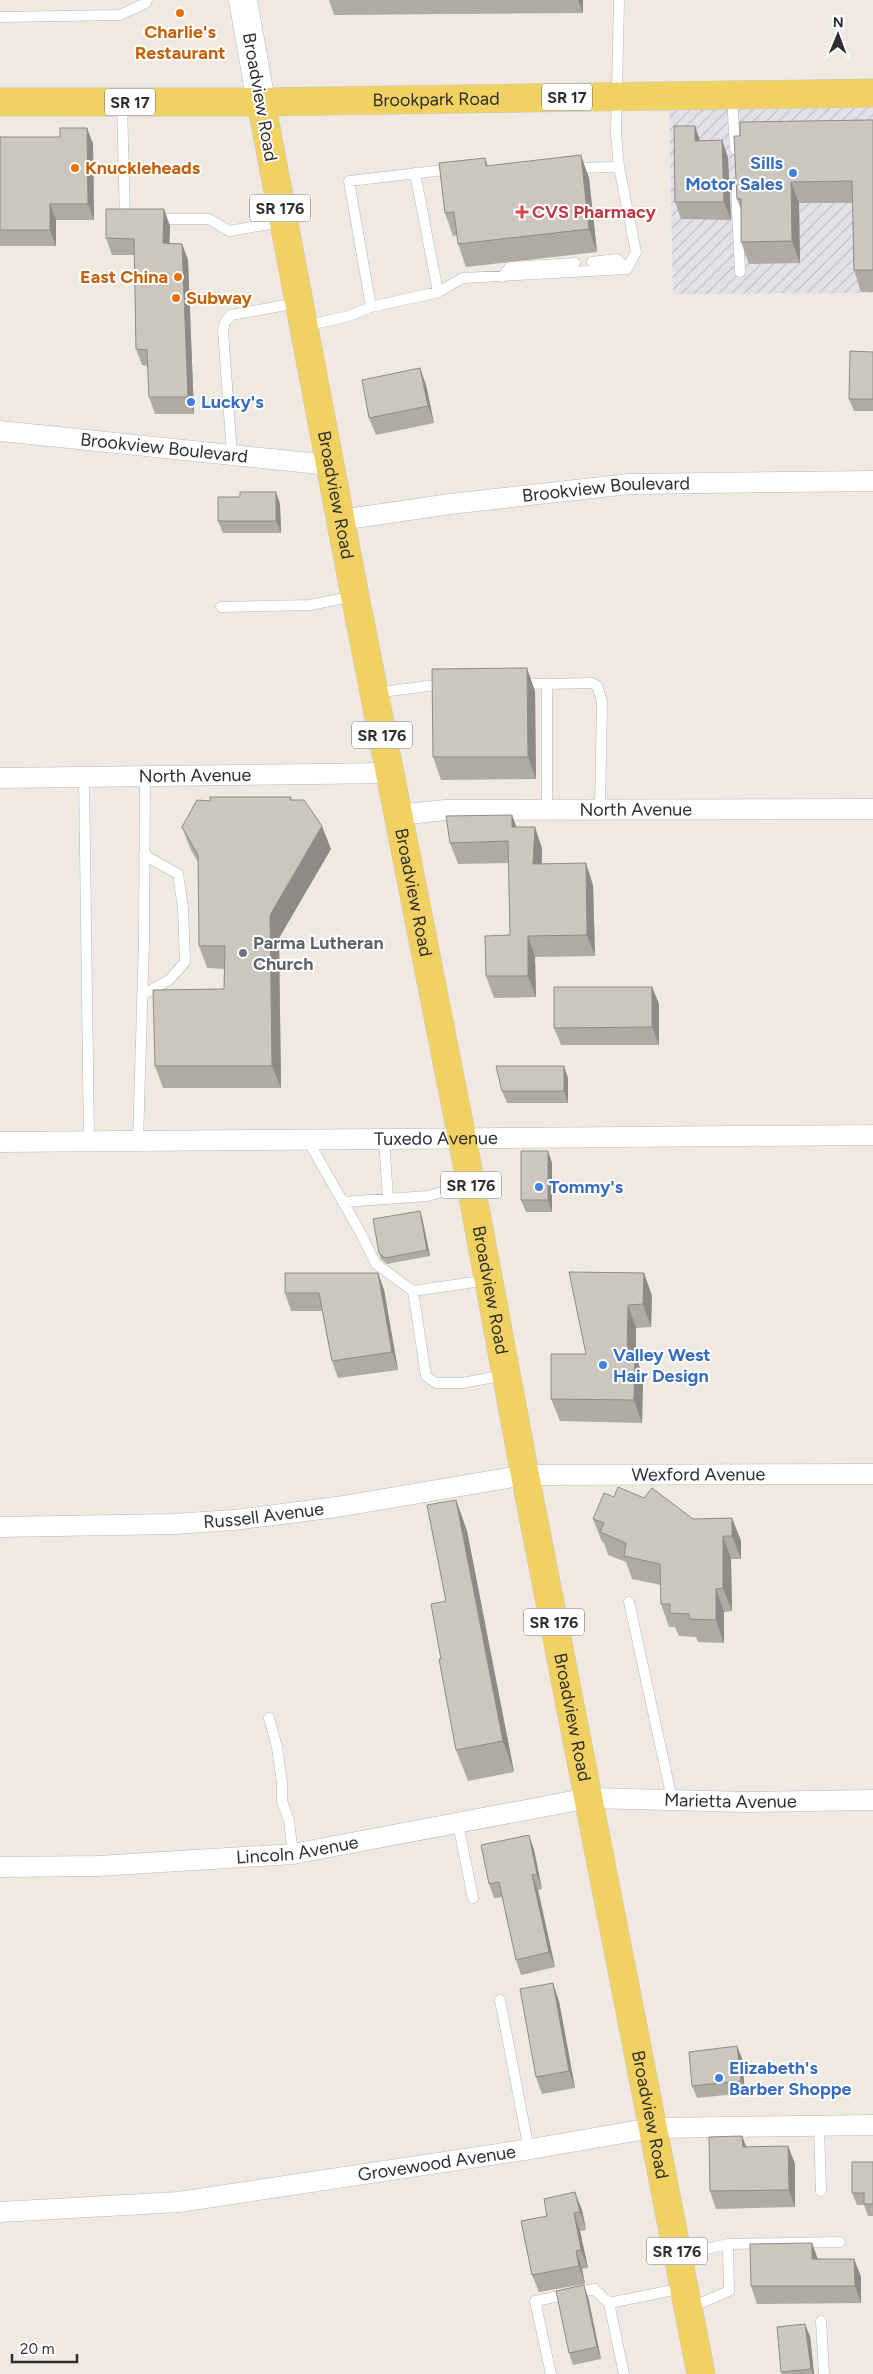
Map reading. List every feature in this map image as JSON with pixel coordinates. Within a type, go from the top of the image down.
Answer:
[{"type":"main road","name":"Broadview Road","points":[[243,0],[282,222],[462,1138],[525,1475],[701,2374]]},
{"type":"main road","name":"Brookpark Road","points":[[0,102],[261,102],[873,93]]},
{"type":"street","name":"Brookview Boulevard","points":[[0,431],[329,465]]},
{"type":"street","name":"Brookview Boulevard","points":[[340,520],[450,504],[629,484],[873,481]]},
{"type":"street","name":"North Avenue","points":[[0,778],[390,773]]},
{"type":"street","name":"North Avenue","points":[[398,815],[445,810],[547,812],[600,810],[873,809]]},
{"type":"street","name":"Tuxedo Avenue","points":[[0,1142],[873,1135]]},
{"type":"street","name":"Wexford Avenue","points":[[525,1475],[873,1474]]},
{"type":"street","name":"Russell Avenue","points":[[0,1527],[173,1524],[234,1520],[337,1508],[525,1475]]},
{"type":"street","name":"Marietta Avenue","points":[[589,1798],[749,1802],[873,1800]]},
{"type":"street","name":"Lincoln Avenue","points":[[0,1867],[98,1866],[293,1854],[589,1798]]},
{"type":"street","name":"Grovewood Avenue","points":[[0,2212],[179,2202],[529,2150],[652,2128],[873,2125]]},
{"type":"lane","points":[[619,0],[616,135],[619,168],[636,252],[628,269]]},
{"type":"lane","points":[[0,16],[120,15],[146,2]]},
{"type":"lane","points":[[732,95],[740,272]]},
{"type":"lane","points":[[122,102],[125,218],[209,218],[229,231],[282,222]]},
{"type":"lane","points":[[561,168],[619,168]]},
{"type":"lane","points":[[371,307],[349,181],[463,169]]},
{"type":"lane","points":[[415,173],[438,292]]},
{"type":"lane","points":[[592,262],[617,260],[628,269]]},
{"type":"lane","points":[[502,277],[510,267],[575,263]]},
{"type":"lane","points":[[232,455],[223,330],[230,314],[349,316],[371,307],[438,292],[463,278],[628,269]]},
{"type":"lane","points":[[220,607],[310,605],[355,596]]},
{"type":"lane","points":[[374,693],[459,682]]},
{"type":"lane","points":[[504,682],[547,684],[592,682],[597,686],[602,701],[600,810]]},
{"type":"lane","points":[[547,684],[547,812]]},
{"type":"lane","points":[[84,776],[90,1142]]},
{"type":"lane","points":[[138,1141],[145,776]]},
{"type":"lane","points":[[142,995],[169,980],[185,962],[183,908],[178,874],[144,855]]},
{"type":"lane","points":[[384,1139],[388,1199]]},
{"type":"lane","points":[[306,1140],[343,1202],[376,1264],[413,1290],[488,1280]]},
{"type":"lane","points":[[343,1202],[428,1196],[470,1184]]},
{"type":"lane","points":[[413,1290],[426,1376],[436,1383],[462,1383],[506,1374]]},
{"type":"lane","points":[[629,1602],[672,1800]]},
{"type":"lane","points":[[269,1718],[277,1747],[282,1783],[282,1800],[289,1821],[293,1854]]},
{"type":"lane","points":[[458,1824],[473,1898]]},
{"type":"lane","points":[[500,2000],[529,2150]]},
{"type":"lane","points":[[819,2125],[821,2191]]},
{"type":"lane","points":[[678,2255],[728,2244],[840,2242]]},
{"type":"lane","points":[[609,2303],[686,2298],[729,2291],[728,2244]]},
{"type":"lane","points":[[551,2374],[535,2301],[594,2289],[609,2303],[624,2374]]},
{"type":"lane","points":[[822,2321],[824,2374]]},
{"type":"shaded area","points":[[873,93],[873,293],[673,294],[669,96]]},
{"type":"building","points":[[873,120],[873,270],[854,270],[852,181],[791,182],[792,241],[741,242],[741,199],[737,199],[734,136],[740,136],[740,122]]},
{"type":"building","points":[[674,126],[695,126],[695,141],[722,140],[724,202],[675,202]]},
{"type":"building","points":[[60,128],[87,128],[88,204],[50,204],[50,230],[0,230],[0,137],[60,137]]},
{"type":"building","name":"CVS Pharmacy","points":[[581,155],[589,229],[458,244],[454,212],[445,213],[439,163],[485,158],[486,166]]},
{"type":"building","points":[[106,209],[164,209],[163,243],[182,244],[188,397],[149,397],[147,350],[136,349],[134,239],[106,238]]},
{"type":"building","points":[[850,351],[873,352],[873,399],[849,399]]},
{"type":"building","points":[[420,368],[428,406],[369,418],[362,380]]},
{"type":"building","points":[[240,492],[276,492],[276,521],[218,521],[218,497],[240,497]]},
{"type":"building","points":[[527,668],[528,757],[433,757],[432,669]]},
{"type":"building","name":"Parma Lutheran Church","points":[[210,797],[291,797],[290,800],[304,800],[322,826],[270,915],[272,1066],[155,1066],[153,990],[224,989],[225,946],[199,946],[198,855],[182,827],[197,800],[210,801]]},
{"type":"building","points":[[512,815],[512,827],[535,827],[533,864],[586,863],[587,935],[528,936],[528,976],[486,976],[485,936],[510,935],[508,841],[450,843],[446,816]]},
{"type":"building","points":[[554,987],[652,987],[652,1027],[554,1028]]},
{"type":"building","points":[[496,1066],[564,1066],[564,1091],[502,1091]]},
{"type":"building","name":"Tommy's","points":[[521,1151],[548,1151],[548,1200],[521,1200]]},
{"type":"building","points":[[420,1211],[427,1250],[385,1258],[379,1253],[373,1219]]},
{"type":"building","points":[[569,1272],[644,1273],[643,1304],[628,1305],[627,1354],[635,1354],[634,1400],[551,1399],[551,1354],[586,1354]]},
{"type":"building","points":[[285,1273],[378,1273],[392,1352],[332,1361],[319,1293],[285,1293]]},
{"type":"building","points":[[618,1487],[644,1498],[652,1488],[693,1519],[732,1518],[732,1536],[723,1536],[723,1588],[716,1589],[716,1620],[690,1619],[689,1614],[670,1613],[670,1604],[661,1604],[660,1564],[624,1556],[626,1543],[600,1532],[604,1523],[593,1519],[604,1493],[614,1497]]},
{"type":"building","points":[[456,1500],[503,1741],[456,1750],[431,1604],[446,1601],[427,1505]]},
{"type":"building","points":[[529,1835],[537,1874],[532,1875],[549,1952],[516,1960],[499,1882],[489,1884],[481,1845]]},
{"type":"building","points":[[553,1983],[569,2071],[536,2077],[520,1989]]},
{"type":"building","name":"Elizabeth's Barber Shoppe","points":[[737,2046],[741,2081],[692,2086],[689,2052]]},
{"type":"building","points":[[742,2136],[743,2147],[788,2146],[789,2190],[710,2191],[709,2137]]},
{"type":"building","points":[[852,2162],[873,2162],[873,2204],[864,2204],[864,2193],[852,2193]]},
{"type":"building","points":[[575,2192],[580,2212],[574,2213],[581,2250],[576,2251],[579,2266],[532,2275],[521,2221],[547,2216],[544,2199]]},
{"type":"building","points":[[812,2243],[812,2259],[854,2259],[855,2286],[751,2286],[750,2244]]},
{"type":"building","points":[[584,2285],[597,2347],[569,2353],[556,2291]]},
{"type":"building","points":[[805,2324],[811,2369],[781,2372],[777,2327]]},
{"type":"place","name":"Charlie's Restaurant","points":[[180,13]]},
{"type":"place","name":"Knuckleheads","points":[[75,168]]},
{"type":"place","name":"Sills Motor Sales","points":[[793,173]]},
{"type":"place","name":"CVS Pharmacy","points":[[522,212]]},
{"type":"place","name":"East China","points":[[178,277]]},
{"type":"place","name":"Subway","points":[[176,298]]},
{"type":"place","name":"Lucky's","points":[[191,402]]},
{"type":"place","name":"Parma Lutheran Church","points":[[243,953]]},
{"type":"place","name":"Tommy's","points":[[539,1187]]},
{"type":"place","name":"Valley West Hair Design","points":[[603,1365]]},
{"type":"place","name":"Elizabeth's Barber Shoppe","points":[[719,2078]]}]
